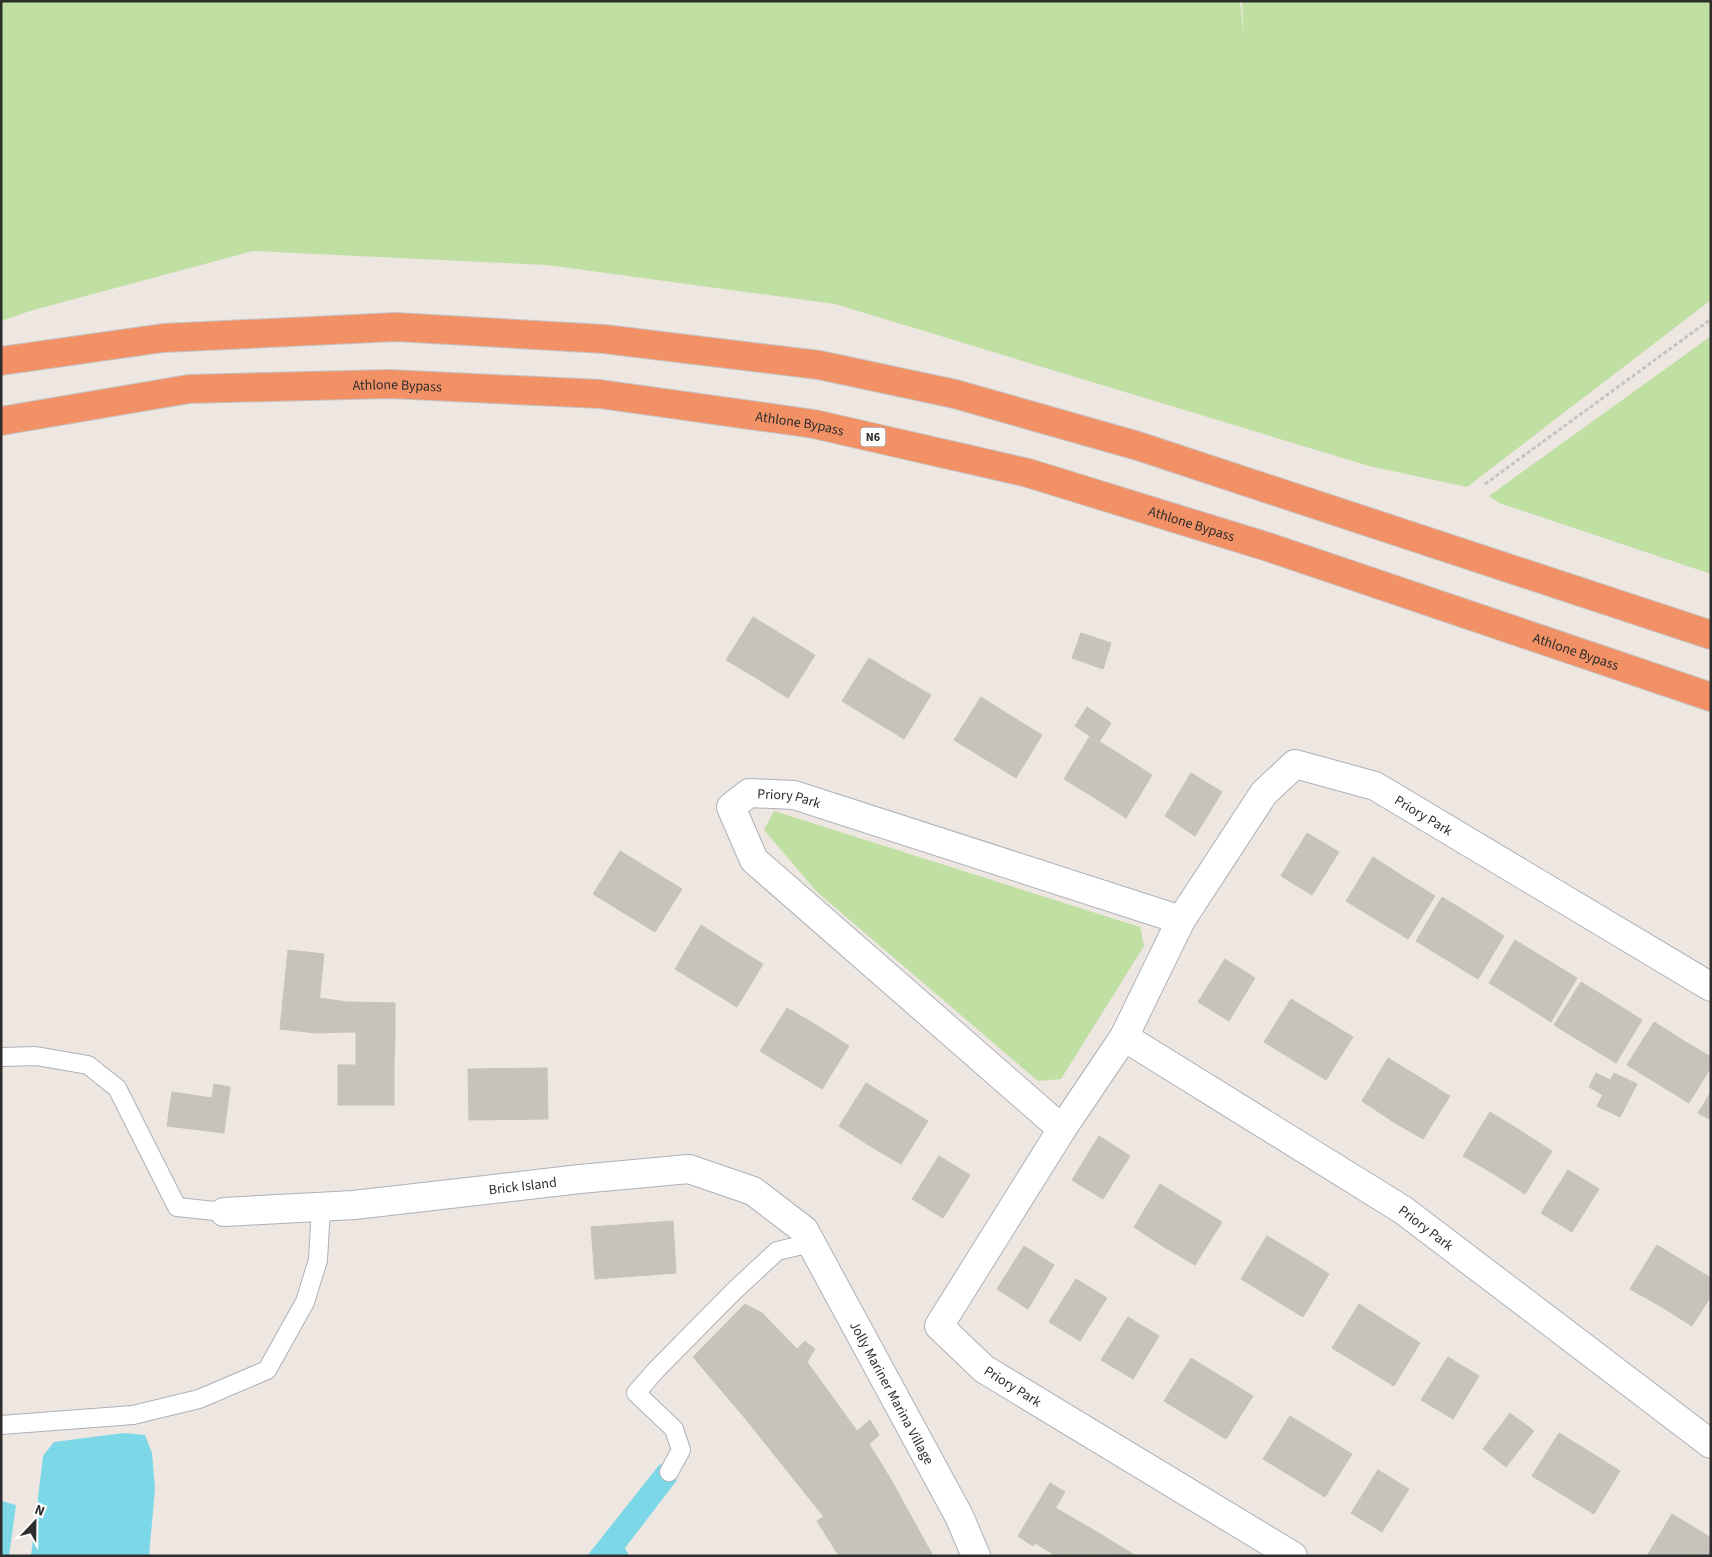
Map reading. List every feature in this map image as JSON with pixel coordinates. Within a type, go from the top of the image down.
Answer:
[{"type":"highway","points":[[1,361],[163,338],[396,327],[604,339],[819,365],[954,394],[1138,446],[1711,635]]},
{"type":"highway","name":"Athlone Bypass","points":[[1,421],[189,389],[389,384],[600,394],[814,424],[1046,479],[1268,547],[1711,697]]},
{"type":"street","name":"Priory Park","points":[[1294,1556],[984,1369],[939,1326],[1062,1129],[1124,1037],[1181,920],[1264,792],[1295,764],[1375,786],[1711,987]]},
{"type":"street","name":"Priory Park","points":[[1062,1129],[754,860],[730,807],[749,793],[794,795],[1181,920]]},
{"type":"street","name":"Priory Park","points":[[1124,1037],[1403,1210],[1711,1444]]},
{"type":"street","name":"Brick Island","points":[[224,1212],[354,1205],[580,1179],[688,1169],[753,1191],[808,1237]]},
{"type":"street","name":"Jolly Mariner Marina Village","points":[[808,1237],[960,1516],[976,1556]]},
{"type":"lane","points":[[1,1057],[36,1056],[88,1065],[117,1088],[177,1207],[224,1212]]},
{"type":"lane","points":[[1,1425],[133,1415],[199,1399],[268,1370],[305,1302],[318,1260],[321,1206]]},
{"type":"lane","points":[[669,1472],[681,1450],[674,1428],[636,1393],[726,1299],[777,1251],[808,1237]]},
{"type":"path","points":[[1484,484],[1711,319]]},
{"type":"green space","points":[[1,1],[1240,1],[1244,37],[1242,1],[1711,1],[1711,300],[1467,487],[1369,466],[835,304],[547,265],[253,251],[30,311],[1,321]]},
{"type":"green space","points":[[1711,336],[1711,574],[1499,503],[1489,496]]},
{"type":"green space","points":[[774,811],[1140,927],[1144,946],[1061,1079],[1038,1081],[817,892],[764,830]]},
{"type":"water","points":[[124,1433],[145,1435],[152,1453],[155,1489],[149,1556],[31,1556],[43,1456],[54,1442]]},
{"type":"water","points":[[660,1464],[677,1480],[625,1548],[629,1556],[587,1556]]},
{"type":"water","points":[[1,1501],[16,1505],[9,1556],[1,1556]]},
{"type":"building","points":[[753,617],[784,636],[758,679],[726,660]]},
{"type":"building","points":[[1081,633],[1111,643],[1103,669],[1072,658]]},
{"type":"building","points":[[784,636],[815,655],[788,698],[758,679]]},
{"type":"building","points":[[869,658],[900,677],[873,720],[842,701]]},
{"type":"building","points":[[900,677],[931,695],[904,739],[873,720]]},
{"type":"building","points":[[981,697],[1011,716],[985,759],[954,740]]},
{"type":"building","points":[[1087,707],[1111,723],[1099,742],[1075,726]]},
{"type":"building","points":[[1011,716],[1042,735],[1016,778],[985,759]]},
{"type":"building","points":[[1090,736],[1121,755],[1095,798],[1064,779]]},
{"type":"building","points":[[1121,755],[1152,775],[1126,818],[1095,798]]},
{"type":"building","points":[[1191,773],[1222,792],[1195,836],[1165,816]]},
{"type":"building","points":[[1307,833],[1339,852],[1312,895],[1281,876]]},
{"type":"building","points":[[620,851],[651,870],[624,913],[593,894]]},
{"type":"building","points":[[1373,857],[1404,877],[1377,920],[1346,901]]},
{"type":"building","points":[[651,870],[682,889],[655,932],[624,913]]},
{"type":"building","points":[[1404,877],[1435,896],[1408,939],[1377,920]]},
{"type":"building","points":[[1442,897],[1473,916],[1447,960],[1416,941]]},
{"type":"building","points":[[1473,916],[1504,936],[1478,979],[1447,960]]},
{"type":"building","points":[[701,925],[732,945],[706,988],[675,969]]},
{"type":"building","points":[[1515,940],[1546,959],[1520,1002],[1489,983]]},
{"type":"building","points":[[732,945],[763,964],[737,1007],[706,988]]},
{"type":"building","points":[[288,950],[324,954],[316,1033],[280,1029]]},
{"type":"building","points":[[1225,959],[1255,978],[1229,1021],[1198,1002]]},
{"type":"building","points":[[1546,959],[1577,978],[1551,1022],[1520,1002]]},
{"type":"building","points":[[1581,982],[1612,1001],[1585,1044],[1554,1025]]},
{"type":"building","points":[[319,998],[347,1002],[347,1032],[316,1033]]},
{"type":"building","points":[[1291,999],[1322,1018],[1295,1061],[1264,1042]]},
{"type":"building","points":[[1612,1001],[1642,1020],[1616,1063],[1585,1044]]},
{"type":"building","points":[[347,1002],[395,1003],[395,1033],[347,1032]]},
{"type":"building","points":[[787,1008],[818,1026],[791,1070],[760,1051]]},
{"type":"building","points":[[1322,1018],[1353,1037],[1326,1080],[1295,1061]]},
{"type":"building","points":[[1654,1022],[1684,1041],[1658,1084],[1627,1065]]},
{"type":"building","points":[[818,1026],[849,1046],[822,1089],[791,1070]]},
{"type":"building","points":[[356,1033],[395,1033],[394,1065],[356,1065]]},
{"type":"building","points":[[1684,1041],[1711,1057],[1711,1067],[1689,1103],[1658,1084]]},
{"type":"building","points":[[1388,1058],[1419,1077],[1392,1121],[1362,1101]]},
{"type":"building","points":[[338,1065],[394,1065],[394,1105],[338,1105]]},
{"type":"building","points":[[547,1068],[548,1119],[469,1120],[468,1069]]},
{"type":"building","points":[[1596,1073],[1610,1080],[1603,1095],[1589,1087]]},
{"type":"building","points":[[1614,1073],[1637,1084],[1620,1117],[1597,1106]]},
{"type":"building","points":[[1419,1077],[1450,1096],[1423,1139],[1392,1121]]},
{"type":"building","points":[[866,1083],[897,1102],[870,1146],[839,1126]]},
{"type":"building","points":[[214,1084],[230,1087],[224,1133],[167,1126],[172,1092],[212,1098]]},
{"type":"building","points":[[1711,1092],[1711,1120],[1698,1113]]},
{"type":"building","points":[[897,1102],[928,1121],[901,1164],[870,1146]]},
{"type":"building","points":[[1490,1112],[1521,1131],[1494,1174],[1463,1156]]},
{"type":"building","points":[[1521,1131],[1552,1151],[1525,1194],[1494,1174]]},
{"type":"building","points":[[1099,1136],[1130,1156],[1103,1199],[1072,1180]]},
{"type":"building","points":[[939,1156],[970,1175],[943,1218],[912,1199]]},
{"type":"building","points":[[1568,1170],[1599,1189],[1572,1232],[1541,1213]]},
{"type":"building","points":[[1160,1184],[1191,1203],[1164,1247],[1134,1227]]},
{"type":"building","points":[[1191,1203],[1222,1222],[1195,1265],[1164,1247]]},
{"type":"building","points":[[673,1221],[676,1273],[595,1279],[591,1227]]},
{"type":"building","points":[[1267,1236],[1299,1255],[1272,1298],[1241,1279]]},
{"type":"building","points":[[1657,1245],[1688,1264],[1662,1307],[1630,1289]]},
{"type":"building","points":[[1024,1246],[1054,1265],[1028,1309],[997,1289]]},
{"type":"building","points":[[1299,1255],[1329,1274],[1303,1317],[1272,1298]]},
{"type":"building","points":[[1688,1264],[1711,1278],[1711,1296],[1692,1326],[1662,1307]]},
{"type":"building","points":[[1076,1279],[1107,1298],[1080,1341],[1049,1322]]},
{"type":"building","points":[[745,1304],[762,1313],[797,1349],[805,1341],[815,1349],[807,1362],[857,1431],[870,1420],[879,1435],[869,1444],[890,1478],[824,1517],[693,1357]]},
{"type":"building","points":[[1359,1304],[1390,1324],[1363,1367],[1332,1348]]},
{"type":"building","points":[[1128,1317],[1159,1336],[1133,1379],[1101,1360]]},
{"type":"building","points":[[1390,1324],[1420,1343],[1394,1386],[1363,1367]]},
{"type":"building","points":[[1448,1357],[1479,1376],[1453,1419],[1421,1400]]},
{"type":"building","points":[[1191,1358],[1222,1377],[1195,1420],[1164,1401]]},
{"type":"building","points":[[1222,1377],[1253,1396],[1226,1439],[1195,1420]]},
{"type":"building","points":[[1510,1413],[1534,1431],[1506,1467],[1483,1449]]},
{"type":"building","points":[[1290,1416],[1321,1435],[1294,1478],[1263,1459]]},
{"type":"building","points":[[1559,1433],[1590,1452],[1563,1495],[1532,1476]]},
{"type":"building","points":[[1321,1435],[1352,1454],[1325,1497],[1294,1478]]},
{"type":"building","points":[[1590,1452],[1620,1471],[1594,1514],[1563,1495]]},
{"type":"building","points":[[1378,1470],[1409,1489],[1382,1532],[1351,1513]]},
{"type":"building","points":[[890,1478],[933,1556],[839,1556],[817,1521]]},
{"type":"building","points":[[1050,1483],[1065,1492],[1033,1546],[1018,1536]]},
{"type":"building","points":[[1056,1508],[1071,1517],[1050,1552],[1035,1543]]},
{"type":"building","points":[[1672,1514],[1703,1533],[1689,1556],[1647,1556]]},
{"type":"building","points":[[1071,1517],[1087,1526],[1069,1556],[1057,1556],[1050,1552]]},
{"type":"building","points":[[1087,1526],[1102,1535],[1090,1556],[1069,1556]]},
{"type":"building","points":[[1703,1533],[1711,1538],[1711,1556],[1689,1556]]},
{"type":"building","points":[[1102,1535],[1118,1545],[1111,1556],[1090,1556]]},
{"type":"building","points":[[1118,1545],[1133,1554],[1132,1556],[1111,1556]]}]
